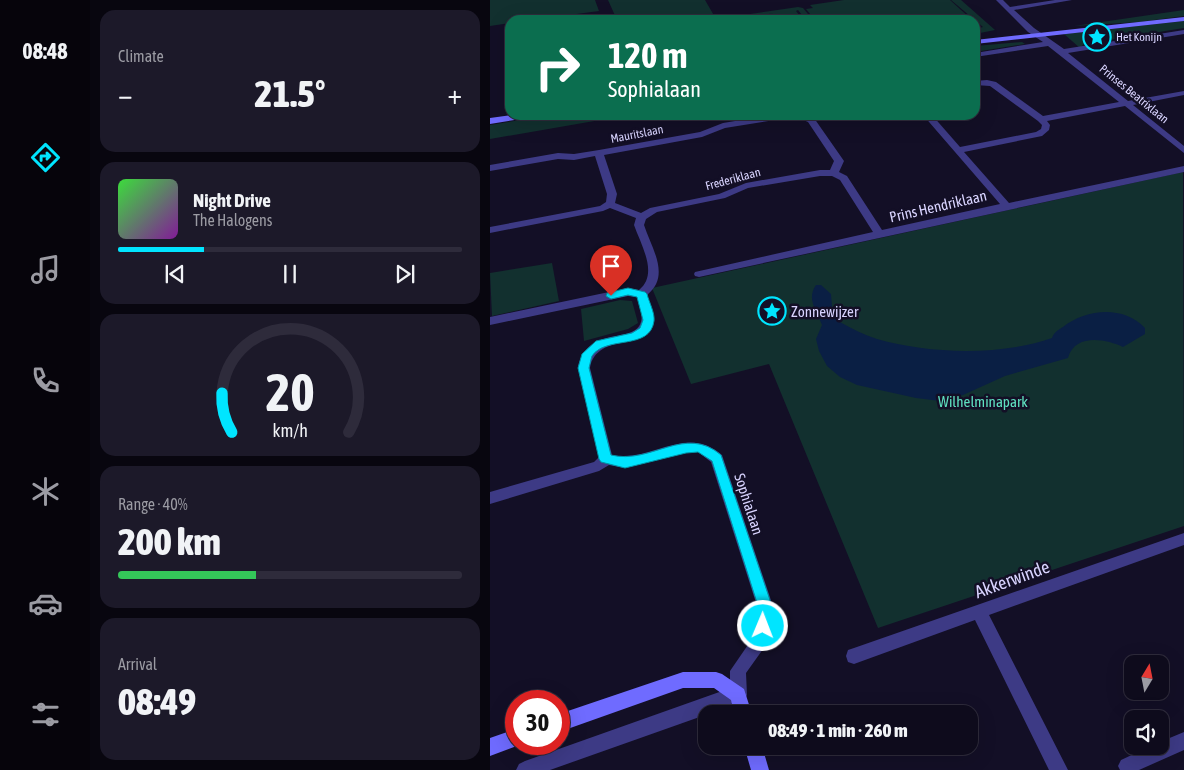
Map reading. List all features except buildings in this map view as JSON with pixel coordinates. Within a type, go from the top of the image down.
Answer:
[{"type":"main road","points":[[980,41],[1036,33],[1184,20]]},
{"type":"main road","points":[[490,121],[505,119]]},
{"type":"main road","points":[[570,719],[683,680],[716,680],[737,705]]},
{"type":"main road","points":[[490,747],[505,742]]},
{"type":"main road","points":[[756,755],[760,770]]},
{"type":"street","name":"Prinses Beatrixlaan","points":[[999,0],[1036,33],[1184,150]]},
{"type":"street","points":[[1010,9],[1069,0]]},
{"type":"street","points":[[1062,52],[1184,32]]},
{"type":"street","points":[[980,54],[1050,43]]},
{"type":"street","points":[[958,150],[1039,134],[1045,130],[1046,125],[1041,119],[993,84],[987,82],[980,83]]},
{"type":"street","points":[[1041,119],[1184,93]]},
{"type":"street","name":"Mauritslaan","points":[[490,168],[558,156],[574,158],[702,134],[723,126],[758,120]]},
{"type":"street","points":[[811,120],[839,161],[834,173],[844,178],[880,235]]},
{"type":"street","points":[[931,120],[1007,206]]},
{"type":"street","points":[[490,230],[603,208],[609,204],[612,200],[612,194],[599,153]]},
{"type":"street","name":"Prins Hendriklaan","points":[[699,274],[1184,169]]},
{"type":"street","name":"Frederiklaan","points":[[641,217],[654,210],[722,196],[746,186],[820,173],[834,173]]},
{"type":"street","points":[[490,498],[599,466],[606,459],[584,368],[587,354],[600,344],[635,336],[645,330],[649,320],[646,290],[655,272],[639,225],[641,217],[609,204]]},
{"type":"street","points":[[490,322],[628,292],[646,290]]},
{"type":"street","name":"Sophialaan","points":[[606,459],[625,463],[686,448],[698,447],[708,450],[717,459],[766,609],[760,642],[738,671],[731,697]]},
{"type":"street","name":"Akkerwinde","points":[[854,656],[1184,539]]},
{"type":"street","points":[[979,612],[1059,770]]},
{"type":"street","points":[[525,770],[731,697]]},
{"type":"street","points":[[1127,766],[1184,741]]},
{"type":"green space","points":[[490,0],[595,0],[599,11],[569,15],[505,15],[505,24],[490,26]]},
{"type":"green space","points":[[608,0],[705,0],[714,15],[615,15]]},
{"type":"green space","points":[[844,0],[950,0],[966,15],[811,15],[806,9],[813,8],[810,5]]},
{"type":"green space","points":[[951,0],[961,0],[978,15],[969,15]]},
{"type":"green space","points":[[798,7],[803,8],[809,15],[802,15],[798,10],[796,11],[799,15],[764,15],[775,13],[743,15]]},
{"type":"green space","points":[[1184,10],[1184,16],[1139,22],[1074,26]]},
{"type":"green space","points":[[980,17],[995,30],[980,33],[980,28],[983,27],[980,24]]},
{"type":"green space","points":[[1184,21],[1184,28],[1084,44],[1080,48],[1064,34]]},
{"type":"green space","points":[[1022,42],[1025,44],[980,51],[980,46]]},
{"type":"green space","points":[[520,120],[600,120],[490,139],[490,125]]},
{"type":"green space","name":"Wilhelminapark","points":[[1183,172],[1184,526],[878,628],[769,364],[691,384],[652,288]]},
{"type":"green space","points":[[552,263],[559,301],[492,316],[490,273]]},
{"type":"green space","points":[[620,300],[632,301],[638,323],[628,329],[584,341],[581,309]]},
{"type":"water","points":[[816,285],[821,285],[831,294],[832,306],[838,321],[877,339],[919,348],[965,351],[1010,348],[1032,344],[1052,338],[1058,330],[1082,316],[1104,312],[1126,316],[1136,321],[1145,328],[1145,334],[1123,347],[1100,340],[1084,341],[1072,350],[1068,358],[1005,376],[963,395],[940,401],[916,398],[857,385],[840,377],[827,366],[819,351],[816,339],[822,325],[812,300],[813,290]]},
{"type":"place","name":"Het Konijn","points":[[1097,37]]},
{"type":"place","name":"Zonnewijzer","points":[[772,311]]},
{"type":"route","points":[[611,296],[628,292],[642,294],[649,320],[645,330],[635,336],[600,344],[587,354],[584,368],[606,459],[625,463],[686,448],[698,447],[708,450],[717,459],[766,609],[763,626]]}]
